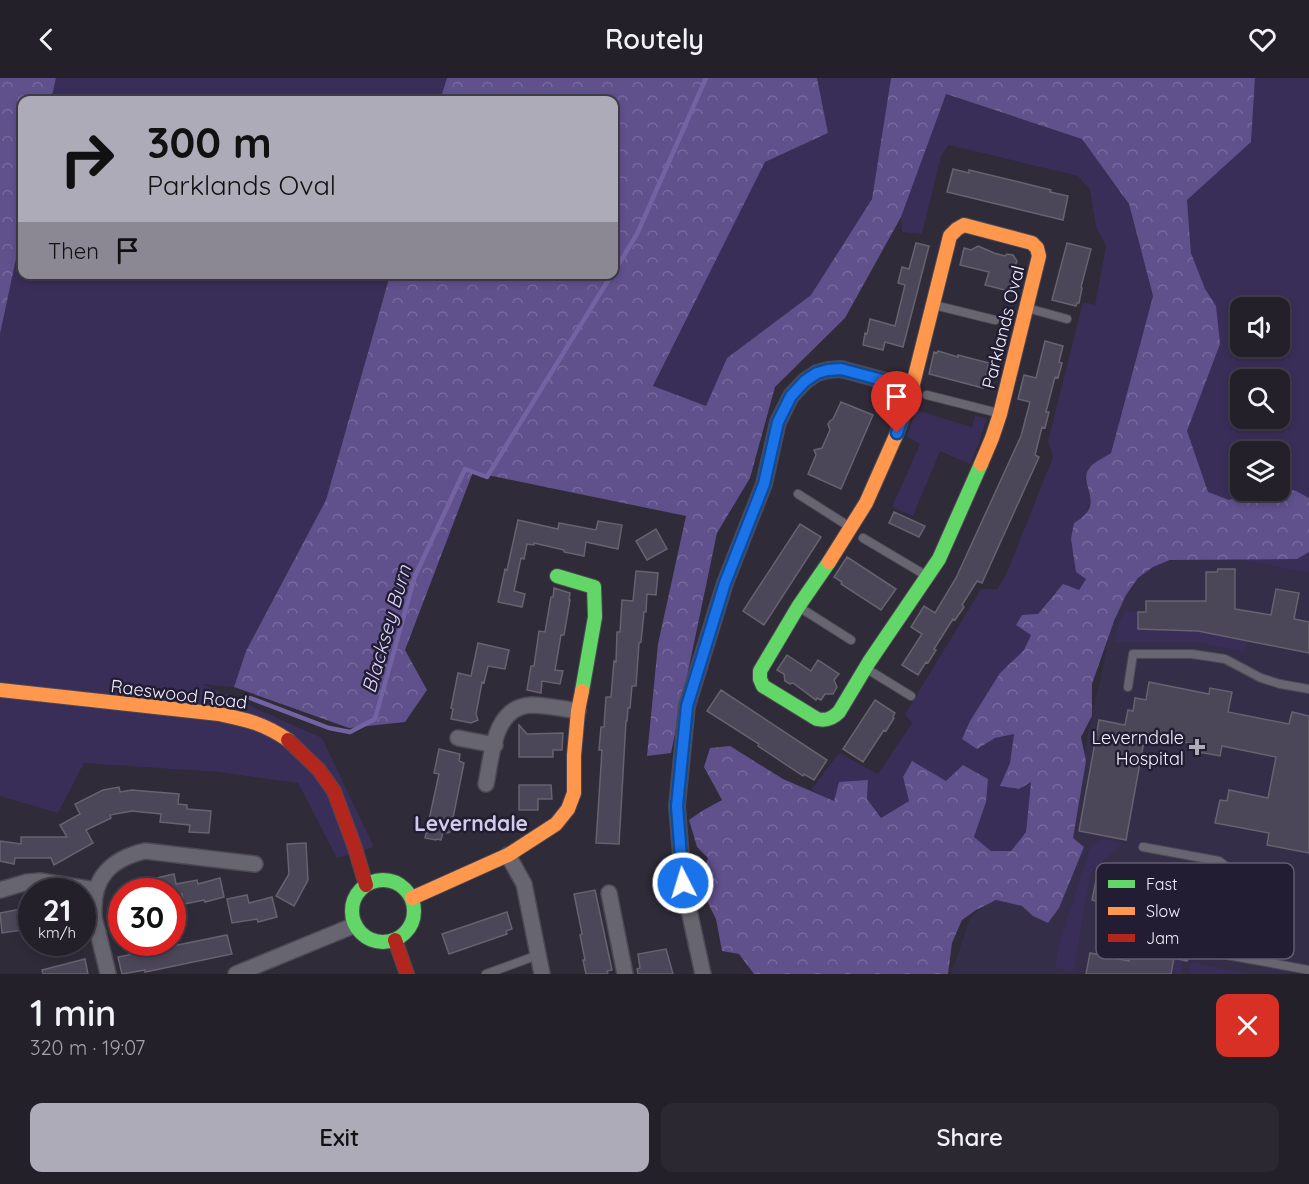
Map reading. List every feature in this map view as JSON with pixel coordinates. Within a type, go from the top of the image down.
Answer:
[{"type":"street","name":"Parklands Oval","points":[[964,225],[1032,243],[1037,249],[1039,256],[1000,414],[976,477],[939,559],[839,712],[826,721],[817,719],[763,686],[760,671],[798,607],[866,503],[892,444],[912,388],[933,304],[950,236],[964,225]]},
{"type":"street","points":[[703,974],[683,883],[677,806],[687,706],[725,583],[764,484],[778,422],[791,396],[805,381],[817,373],[828,370],[841,369],[912,388]]},
{"type":"street","points":[[412,898],[508,855],[556,824],[568,809],[574,793],[574,755],[578,711],[599,582],[557,576]]},
{"type":"street","name":"Raeswood Road","points":[[0,690],[219,714],[252,721],[273,730],[291,742],[320,770],[334,791],[366,885]]},
{"type":"street","points":[[486,784],[497,735],[506,717],[518,708],[533,705],[578,711]]},
{"type":"street","points":[[458,738],[495,745]]},
{"type":"street","points":[[96,888],[113,864],[129,855],[145,851],[255,864]]},
{"type":"street","points":[[508,855],[524,884],[542,974]]},
{"type":"street","points":[[380,880],[392,881],[405,888],[412,898],[415,911],[412,923],[405,934],[395,940],[380,942],[362,934],[355,925],[352,911],[354,901],[366,885],[380,880]]},
{"type":"street","points":[[0,890],[18,885]]},
{"type":"street","points":[[609,893],[625,974]]},
{"type":"street","points":[[236,974],[355,925]]},
{"type":"street","points":[[96,927],[108,974]]},
{"type":"street","points":[[395,940],[407,974]]},
{"type":"lane","points":[[933,304],[995,320]]},
{"type":"lane","points":[[1026,308],[1067,319]]},
{"type":"lane","points":[[927,395],[1000,414]]},
{"type":"lane","points":[[798,494],[850,527]]},
{"type":"lane","points":[[862,538],[928,577]]},
{"type":"lane","points":[[798,607],[851,640]]},
{"type":"lane","points":[[1128,687],[1133,654],[1192,654],[1225,659],[1261,678],[1309,689]]},
{"type":"lane","points":[[866,668],[911,696]]},
{"type":"lane","points":[[1143,847],[1222,863]]},
{"type":"lane","points":[[486,974],[538,955]]},
{"type":"lane","points":[[1245,959],[1304,971]]},
{"type":"shaded area","points":[[56,78],[447,78],[441,96],[52,96]]},
{"type":"shaded area","points":[[817,78],[891,78],[872,199],[811,295],[727,358],[707,407],[653,387],[765,162],[828,133]]},
{"type":"shaded area","points":[[1255,78],[1309,78],[1309,573],[1237,559],[1180,559],[1155,477],[1196,313],[1187,200],[1251,142]]},
{"type":"shaded area","points":[[945,94],[1082,139],[1129,204],[1153,296],[1111,453],[1090,467],[1085,479],[1092,500],[1085,516],[1087,578],[1079,590],[1055,592],[1038,614],[1024,650],[1000,673],[970,721],[977,749],[995,738],[1014,734],[1010,763],[1000,786],[1019,789],[1031,781],[1026,832],[1011,851],[991,851],[974,837],[986,802],[946,781],[903,777],[909,801],[881,818],[867,799],[868,780],[834,801],[811,790],[839,753],[878,774],[912,723],[905,714],[981,589],[997,589],[1006,575],[1053,457],[1048,441],[1083,302],[1095,305],[1106,246],[1096,227],[1090,190],[1078,176],[949,145],[941,156],[922,234],[902,232],[901,217]]},
{"type":"shaded area","points":[[18,250],[18,279],[389,279],[326,500],[246,651],[234,687],[202,684],[322,738],[374,847],[337,858],[298,783],[218,772],[84,763],[58,813],[0,796],[0,334]]},
{"type":"shaded area","points":[[916,410],[972,427],[975,416],[987,418],[970,464],[940,451],[913,516],[892,507],[920,444],[907,436]]},
{"type":"shaded area","name":"Leverndale Hospital","points":[[1180,559],[1237,559],[1309,573],[1309,974],[951,974],[970,918],[1065,835],[1109,633],[1126,595],[1138,578],[1161,563]]},
{"type":"shaded area","points":[[1125,611],[1138,612],[1138,629],[1198,631],[1248,641],[1247,645],[1241,651],[1196,642],[1114,642],[1118,624]]},
{"type":"shaded area","points":[[1102,839],[1123,843],[1101,863],[1096,863],[1096,867],[1091,872],[1073,972],[1055,968],[1059,945],[1090,848]]},
{"type":"shaded area","points":[[1174,959],[1183,960],[1181,973],[1189,974],[1171,974]]},
{"type":"shaded area","points":[[1191,962],[1251,974],[1189,974]]},
{"type":"green space","points":[[0,78],[56,78],[52,96],[18,96],[18,250],[0,334]]},
{"type":"green space","points":[[447,78],[817,78],[828,133],[765,162],[653,386],[706,406],[727,358],[811,295],[872,199],[891,78],[1255,78],[1251,142],[1187,200],[1191,253],[1205,289],[1216,306],[1220,344],[1187,431],[1208,492],[1230,501],[1290,501],[1290,490],[1309,498],[1309,552],[1297,559],[1170,560],[1153,567],[1138,578],[1126,595],[1114,621],[1092,684],[1092,716],[1081,737],[1086,761],[1073,838],[1084,847],[1059,908],[1048,923],[1033,916],[1022,906],[996,900],[976,910],[962,920],[952,943],[948,974],[754,974],[739,954],[722,951],[716,919],[699,885],[708,858],[697,847],[689,820],[722,800],[704,767],[710,748],[730,746],[783,779],[834,801],[839,782],[868,780],[867,799],[881,818],[909,801],[903,777],[912,761],[946,781],[963,765],[988,779],[986,802],[974,837],[991,851],[1011,851],[1026,832],[1031,782],[1019,789],[1000,786],[1010,763],[1014,734],[995,738],[977,749],[962,739],[970,721],[1000,673],[1024,650],[1031,635],[1016,625],[1022,615],[1038,614],[1063,584],[1079,590],[1086,579],[1076,572],[1071,539],[1074,523],[1089,508],[1091,500],[1086,480],[1087,473],[1093,464],[1111,453],[1153,296],[1129,204],[1082,139],[946,94],[901,217],[845,318],[775,387],[750,478],[717,533],[671,753],[647,756],[658,644],[686,516],[473,472],[405,650],[427,690],[405,722],[349,728],[234,687],[246,651],[326,500],[389,279],[618,279],[618,96],[441,96]]},
{"type":"building","points":[[953,169],[969,173],[969,170],[1068,196],[1063,220],[947,192]]},
{"type":"building","points":[[916,243],[929,246],[903,347],[885,342],[883,350],[863,345],[870,319],[895,326],[905,285],[898,283],[902,267],[909,269]]},
{"type":"building","points":[[1067,243],[1091,249],[1079,303],[1076,306],[1052,300]]},
{"type":"building","points":[[978,246],[1005,256],[1013,255],[1017,261],[1014,270],[1016,271],[1009,291],[985,285],[989,272],[960,265],[964,248],[971,250]]},
{"type":"building","points":[[1045,341],[1063,346],[1059,362],[1062,363],[1058,378],[1055,377],[1046,412],[1049,412],[1045,428],[1042,427],[1035,455],[1039,457],[982,583],[977,581],[962,605],[964,607],[955,620],[953,619],[928,663],[926,662],[918,675],[902,665],[922,634],[911,627],[924,606],[935,613],[956,578],[1021,436],[1030,402],[1018,399],[1024,375],[1036,378]]},
{"type":"building","points":[[934,352],[989,363],[983,388],[929,374]]},
{"type":"building","points":[[841,402],[873,415],[841,489],[808,474],[816,455],[814,450],[822,448],[830,430],[828,424]]},
{"type":"building","points":[[894,512],[925,526],[919,537],[889,523]]},
{"type":"building","points":[[518,520],[558,529],[559,523],[596,530],[598,521],[622,525],[618,549],[586,542],[584,556],[534,543],[534,545],[527,544],[524,559],[521,558],[514,591],[525,594],[522,607],[498,602]]},
{"type":"building","points":[[800,524],[821,537],[764,625],[743,611]]},
{"type":"building","points":[[656,529],[667,549],[647,560],[636,541]]},
{"type":"building","points":[[847,557],[896,589],[881,610],[834,577]]},
{"type":"building","points":[[1218,569],[1235,569],[1235,609],[1271,615],[1276,589],[1299,593],[1294,619],[1309,622],[1309,653],[1198,631],[1138,629],[1138,612],[1146,612],[1146,601],[1206,601],[1206,572],[1217,572]]},
{"type":"building","points":[[636,571],[658,573],[656,595],[647,594],[646,612],[644,612],[641,642],[639,643],[636,686],[632,686],[626,721],[619,844],[596,843],[602,750],[599,750],[601,727],[604,727],[606,697],[611,697],[622,600],[633,601]]},
{"type":"building","points":[[554,588],[570,593],[564,635],[561,635],[555,670],[563,671],[560,684],[542,681],[541,693],[527,690],[531,666],[534,666],[539,631],[545,632]]},
{"type":"building","points":[[478,643],[509,650],[505,669],[488,666],[484,683],[482,682],[476,714],[478,720],[471,723],[451,719],[458,673],[471,676]]},
{"type":"building","points":[[787,655],[811,671],[818,660],[839,674],[834,680],[837,687],[833,694],[825,694],[821,700],[817,698],[816,700],[793,683],[785,681],[784,674],[777,670]]},
{"type":"building","points":[[1149,682],[1209,694],[1210,688],[1232,692],[1228,712],[1289,724],[1292,712],[1309,716],[1309,853],[1267,845],[1269,833],[1215,823],[1220,800],[1227,801],[1229,790],[1268,798],[1276,757],[1222,746],[1220,756],[1198,752],[1199,745],[1157,737],[1143,746],[1126,840],[1079,831],[1099,720],[1125,725],[1128,710],[1133,711],[1135,698],[1146,700]]},
{"type":"building","points":[[721,690],[827,760],[814,780],[804,774],[803,776],[758,746],[759,744],[707,711]]},
{"type":"building","points":[[875,700],[895,713],[886,731],[884,730],[863,762],[843,749]]},
{"type":"building","points":[[519,725],[527,734],[563,733],[562,750],[553,750],[553,757],[519,757]]},
{"type":"building","points":[[439,749],[460,754],[459,761],[464,763],[452,823],[455,829],[448,833],[443,832],[441,840],[436,840],[425,838],[439,774],[434,773]]},
{"type":"building","points":[[519,785],[551,785],[552,799],[538,799],[538,810],[519,810]]},
{"type":"building","points":[[119,787],[120,792],[132,790],[179,794],[178,804],[187,805],[187,809],[211,811],[209,833],[189,832],[190,825],[160,822],[161,814],[132,811],[110,815],[111,818],[86,830],[93,843],[54,865],[51,858],[15,858],[14,864],[0,861],[0,841],[21,844],[21,837],[67,837],[60,825],[80,814],[75,804],[103,790]]},
{"type":"building","points":[[306,843],[308,880],[294,906],[276,896],[289,874],[287,844]]},
{"type":"building","points":[[174,874],[175,878],[157,878]]},
{"type":"building","points":[[220,878],[224,897],[205,902],[204,900],[186,904],[186,882],[197,880],[198,884]]},
{"type":"building","points":[[1096,881],[1096,901],[1092,900]]},
{"type":"building","points":[[595,890],[612,970],[607,971],[608,974],[586,974],[583,960],[585,960],[580,935],[582,933],[574,894]]},
{"type":"building","points":[[247,895],[249,903],[272,897],[277,917],[258,922],[257,919],[232,923],[227,899]]},
{"type":"building","points":[[18,910],[18,931],[2,933],[0,913]]},
{"type":"building","points":[[507,912],[512,929],[506,931],[507,934],[449,954],[442,934]]},
{"type":"building","points":[[227,935],[232,954],[145,972],[145,970],[122,974],[118,957],[186,956],[186,943]]},
{"type":"building","points":[[666,949],[673,974],[638,974],[637,969],[640,968],[638,954]]},
{"type":"building","points":[[1090,953],[1096,954],[1096,959],[1129,961],[1129,959],[1174,959],[1171,974],[1086,974]]},
{"type":"building","points":[[85,959],[88,974],[43,974],[42,970]]},
{"type":"waterway","name":"Blacksey Burn","points":[[618,265],[637,234],[706,78]]},
{"type":"waterway","name":"Blacksey Burn","points":[[250,698],[329,728],[350,732],[375,719],[415,576],[465,469],[487,477],[609,279]]},
{"type":"traffic: fast","points":[[829,562],[798,607],[760,671],[763,686],[817,719],[823,720],[839,712],[869,662],[939,559],[981,464]]},
{"type":"traffic: fast","points":[[557,576],[594,587],[595,617],[582,691]]},
{"type":"traffic: fast","points":[[383,880],[395,882],[405,889],[412,899],[414,911],[412,923],[405,933],[395,940],[383,942],[371,940],[361,933],[354,923],[352,911],[354,899],[361,889],[371,882],[383,880]]},
{"type":"traffic: slow","points":[[964,225],[1032,243],[1037,248],[1039,256],[1000,414],[981,464]]},
{"type":"traffic: slow","points":[[829,562],[866,503],[897,433],[912,388],[950,236],[964,225]]},
{"type":"traffic: slow","points":[[0,690],[219,714],[255,723],[288,740]]},
{"type":"traffic: slow","points":[[412,898],[508,855],[556,824],[568,809],[574,793],[574,755],[582,691]]},
{"type":"traffic: jam","points":[[288,740],[319,770],[334,791],[366,885]]},
{"type":"traffic: jam","points":[[395,940],[407,974]]},
{"type":"place","name":"Leverndale Hospital","points":[[1197,747]]},
{"type":"district","name":"Leverndale","points":[[471,823]]},
{"type":"route","points":[[683,883],[677,806],[687,706],[725,583],[764,484],[778,422],[791,396],[805,381],[817,373],[841,369],[912,388],[897,433]]}]
